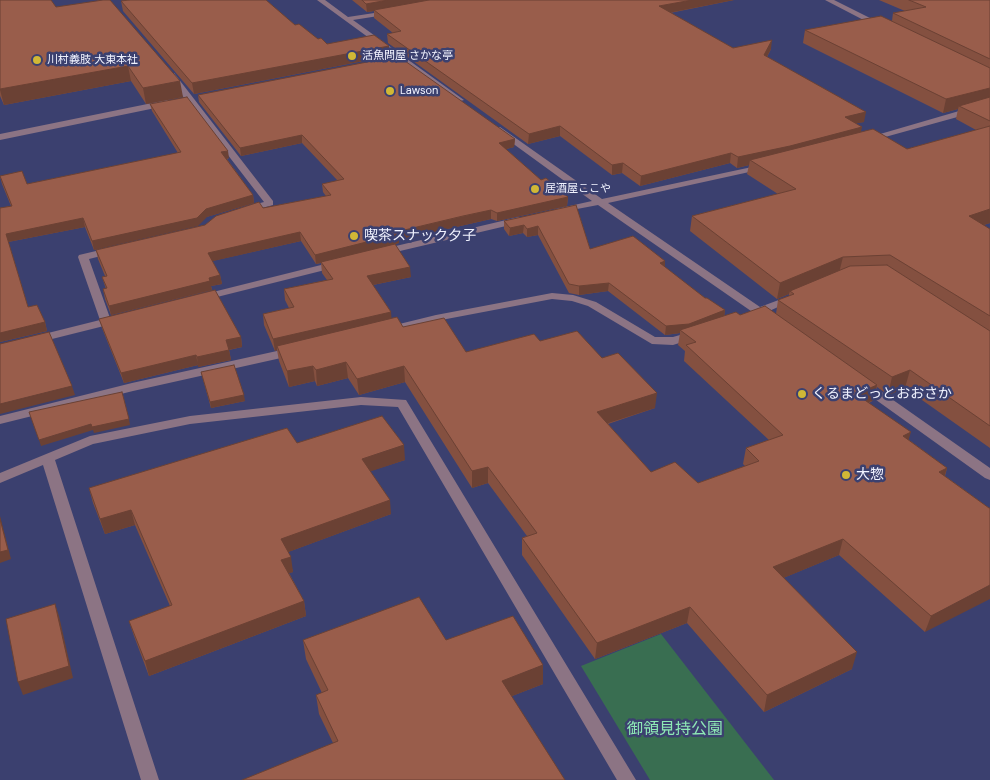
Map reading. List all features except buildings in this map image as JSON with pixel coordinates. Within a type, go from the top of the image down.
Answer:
[{"type":"street","points":[[320,0],[396,58],[468,106]]},
{"type":"street","points":[[828,0],[888,29]]},
{"type":"street","points":[[347,19],[395,11]]},
{"type":"street","points":[[165,68],[195,97],[270,203],[237,213]]},
{"type":"street","points":[[0,137],[195,97]]},
{"type":"street","points":[[861,141],[990,105]]},
{"type":"street","points":[[492,124],[600,202],[776,323]]},
{"type":"street","points":[[553,213],[772,164]]},
{"type":"street","points":[[376,254],[534,217]]},
{"type":"street","points":[[106,322],[83,257],[120,249]]},
{"type":"street","points":[[193,300],[347,261]]},
{"type":"street","points":[[743,318],[802,294]]},
{"type":"street","points":[[379,332],[436,318],[552,296],[573,298],[592,304],[652,340],[673,341],[709,330]]},
{"type":"street","points":[[29,341],[125,317]]},
{"type":"street","points":[[0,420],[132,387],[303,350]]},
{"type":"street","points":[[855,379],[990,475]]},
{"type":"street","points":[[0,478],[90,440],[190,420],[361,401],[402,403],[627,780]]},
{"type":"street","points":[[47,457],[150,780]]},
{"type":"green space","name":"御領見持公園","points":[[661,634],[774,780],[650,780],[581,666]]},
{"type":"place","name":"活魚問屋 さかな亭","points":[[352,56]]},
{"type":"place","name":"川村義肢 大東本社","points":[[37,60]]},
{"type":"place","name":"Lawson","points":[[390,91]]},
{"type":"place","name":"居酒屋ここや","points":[[535,189]]},
{"type":"place","name":"喫茶スナック夕子","points":[[354,236]]},
{"type":"place","name":"くるまどっとおおさか","points":[[802,394]]},
{"type":"place","name":"大惣","points":[[846,475]]}]
